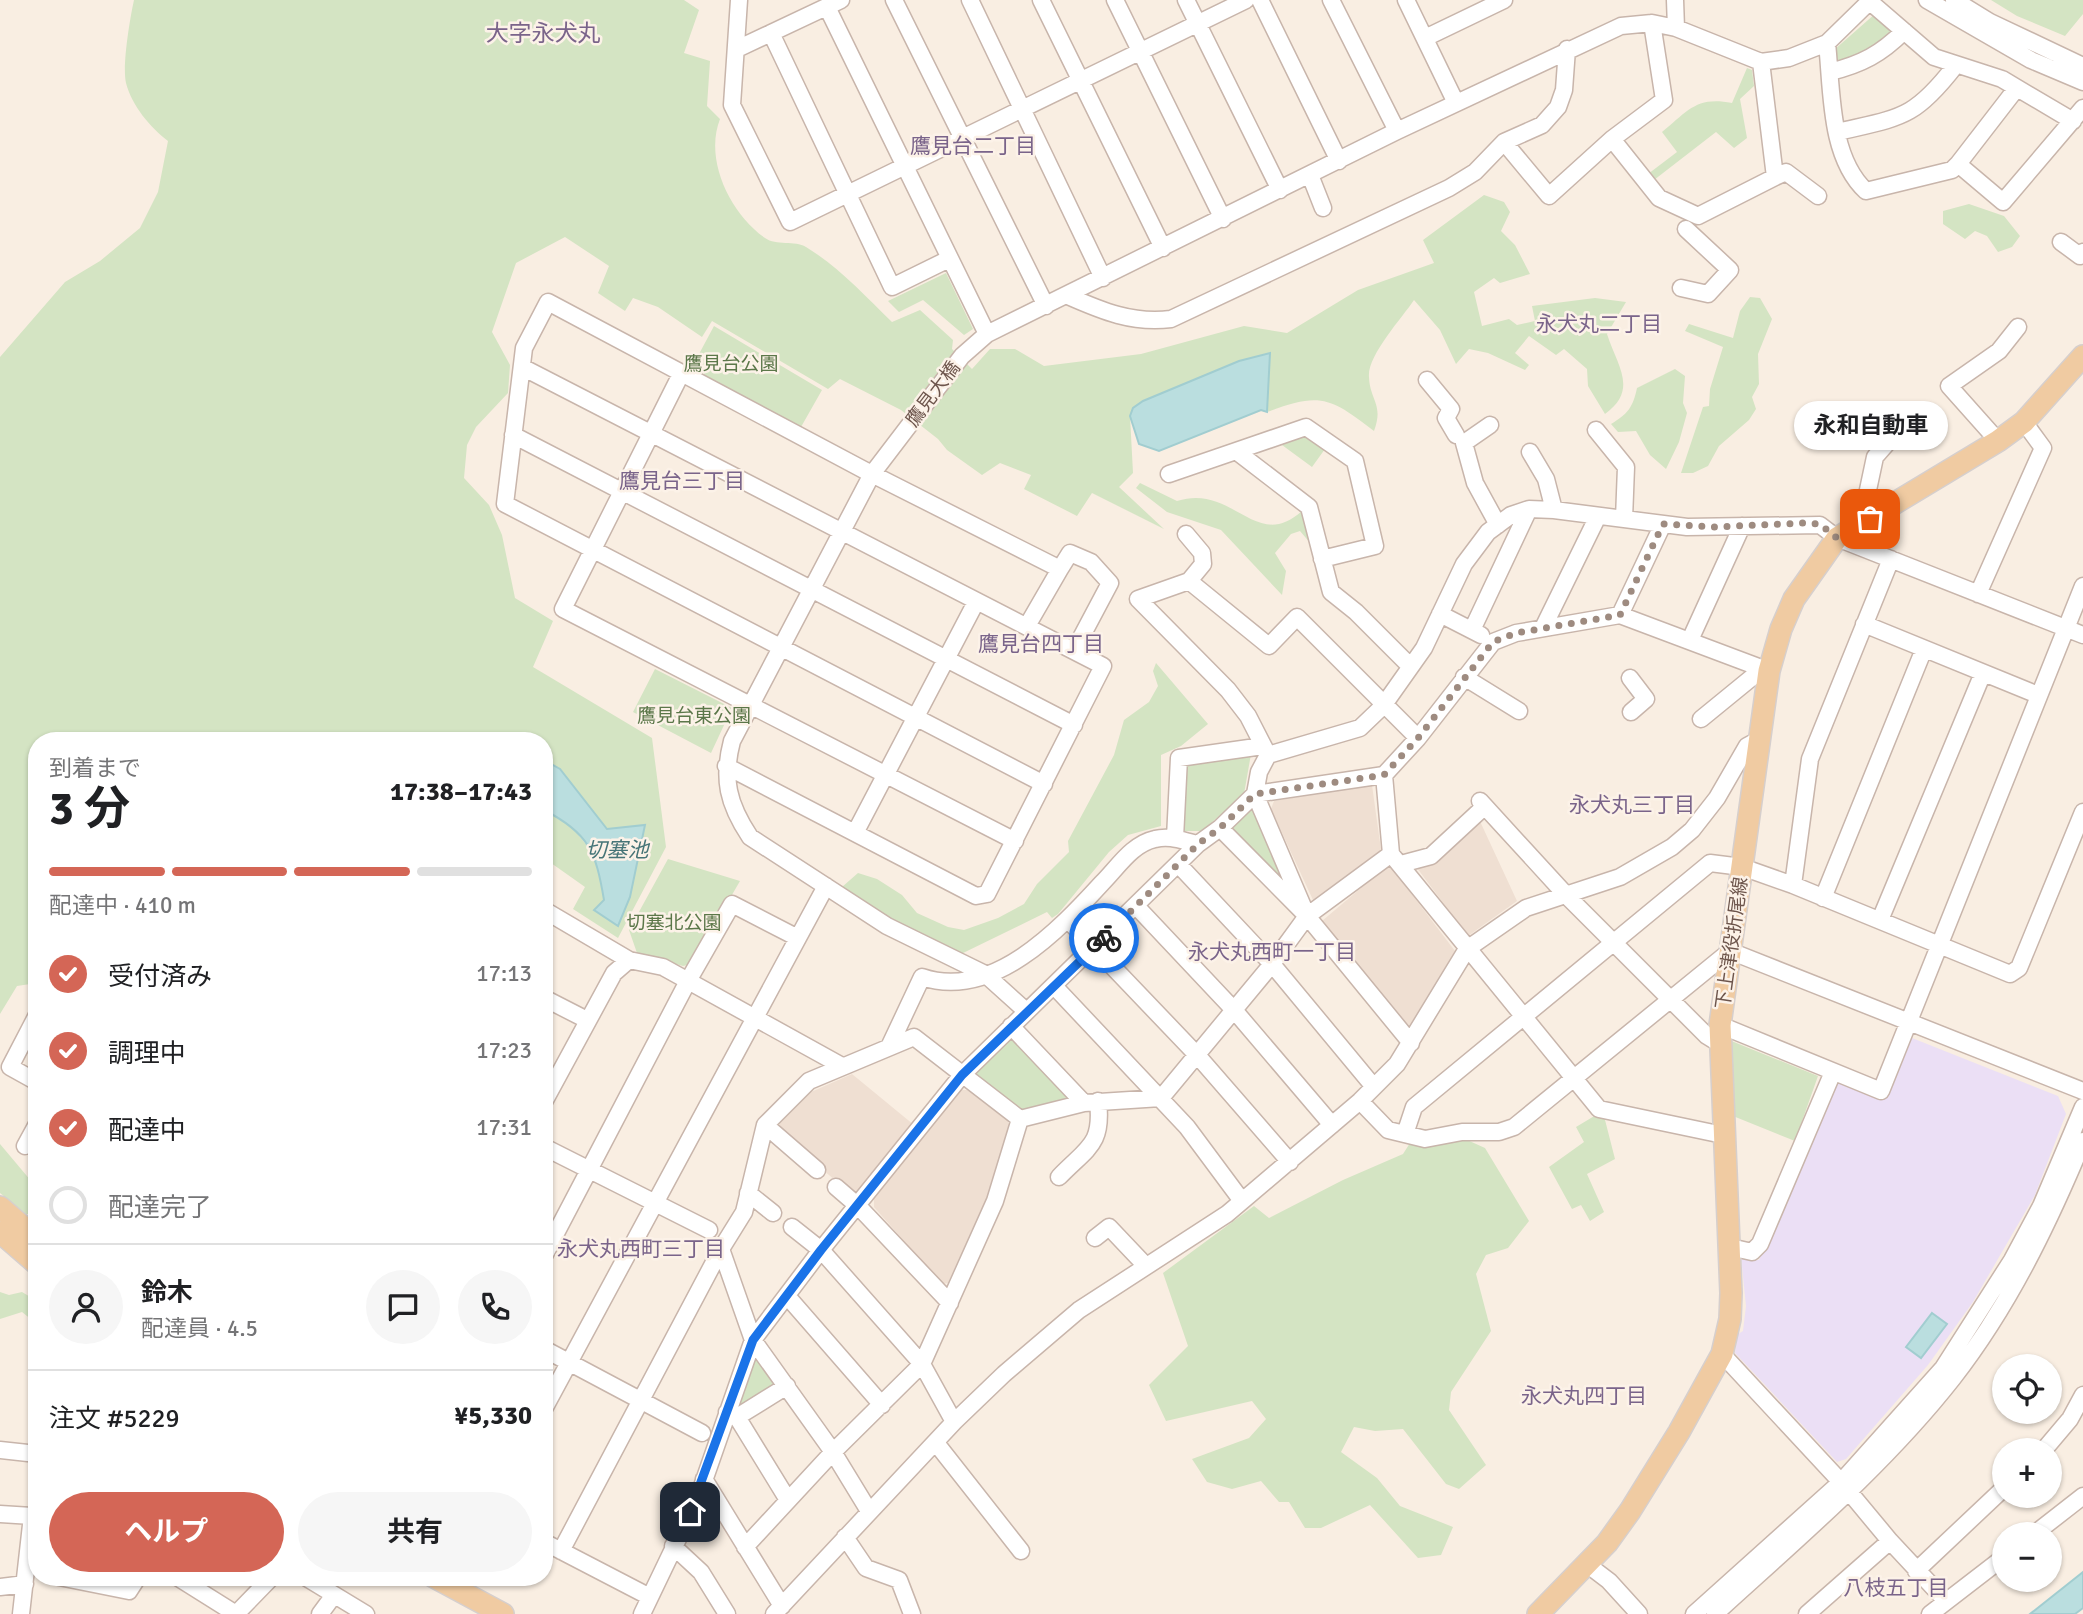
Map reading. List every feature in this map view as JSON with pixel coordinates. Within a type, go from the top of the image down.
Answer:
[{"type":"main road","name":"下上津役折尾線","points":[[1538,1614],[1588,1565],[1630,1511],[1722,1354],[1730,1319],[1730,1247],[1720,1035],[1759,738],[1765,670],[1794,599],[1837,538],[1998,441],[2024,422],[2083,356]]},
{"type":"main road","points":[[0,1207],[28,1231]]},
{"type":"main road","points":[[0,1232],[28,1256]]},
{"type":"main road","points":[[458,1586],[503,1614]]},
{"type":"street","points":[[738,0],[732,105],[790,222],[1246,0]]},
{"type":"street","points":[[894,0],[1046,306]]},
{"type":"street","points":[[970,0],[1103,278]]},
{"type":"street","points":[[1041,0],[1163,248]]},
{"type":"street","points":[[1115,0],[1223,219]]},
{"type":"street","points":[[1186,0],[1280,190]]},
{"type":"street","points":[[1260,0],[1339,161]]},
{"type":"street","points":[[1331,0],[1397,131]]},
{"type":"street","points":[[1406,0],[1456,103]]},
{"type":"street","points":[[1426,38],[1484,4],[1504,0]]},
{"type":"street","points":[[1675,0],[1676,29]]},
{"type":"street","points":[[1927,0],[2000,44],[2083,82]]},
{"type":"street","points":[[1954,0],[1990,22],[2083,66]]},
{"type":"street","points":[[1504,142],[1549,196],[1612,139],[1664,100],[1652,23],[1676,29],[1761,62],[1797,55],[1827,43],[1870,1],[1934,57],[2002,79],[2016,89],[2078,114],[2003,202],[1958,164]]},
{"type":"street","points":[[737,49],[834,3],[904,166],[987,334]]},
{"type":"street","name":"鷹見大橋","points":[[726,766],[732,741],[749,706],[872,474],[962,356],[987,334],[1567,49],[1621,26],[1652,23]]},
{"type":"street","points":[[1830,72],[1862,64],[1883,51],[1904,31]]},
{"type":"street","points":[[771,33],[892,287],[949,259]]},
{"type":"street","points":[[1827,43],[1838,132],[1853,179],[1866,191],[1952,170],[2016,89]]},
{"type":"street","points":[[1068,296],[1120,317],[1149,322],[1171,319],[1449,188],[1475,172],[1504,142],[1542,125],[1558,107],[1564,90],[1567,49]]},
{"type":"street","points":[[1761,62],[1775,177]]},
{"type":"street","points":[[1838,132],[1907,115],[1933,94],[1955,66]]},
{"type":"street","points":[[1612,139],[1659,198],[1698,216],[1786,172],[1818,196]]},
{"type":"street","points":[[1310,175],[1323,208]]},
{"type":"street","points":[[1681,288],[1708,294],[1730,270],[1686,229]]},
{"type":"street","points":[[2060,242],[2080,256],[2083,252]]},
{"type":"street","points":[[1044,784],[505,504],[524,348],[548,302],[872,474],[1060,569]]},
{"type":"street","points":[[1998,441],[1949,386],[1999,351],[2018,327]]},
{"type":"street","points":[[522,367],[976,601],[1075,649],[1103,666],[987,894],[976,896],[726,766],[727,794],[736,816],[750,837],[912,938],[985,974],[1026,1011]]},
{"type":"street","points":[[681,374],[563,609],[1016,841]]},
{"type":"street","points":[[1427,380],[1451,409],[1446,418],[1456,435]]},
{"type":"street","points":[[1978,594],[2043,448],[2024,422]]},
{"type":"street","points":[[1490,425],[1464,443],[1475,483],[1498,525]]},
{"type":"street","points":[[1169,474],[1306,427],[1354,461],[1375,546],[1322,559]]},
{"type":"street","points":[[1596,430],[1626,467],[1624,519]]},
{"type":"street","points":[[1861,523],[1875,457],[1889,441],[1924,430]]},
{"type":"street","points":[[513,435],[1074,725]]},
{"type":"street","points":[[1236,451],[1309,507],[1331,592],[1356,612],[1410,666]]},
{"type":"street","points":[[1530,452],[1546,479],[1554,510]]},
{"type":"street","points":[[1472,631],[1529,509]]},
{"type":"street","points":[[1175,838],[1179,758],[1265,750],[1360,728],[1383,706],[1424,648],[1464,564],[1488,533],[1511,515],[1529,509],[1663,524],[1742,527],[1820,524],[1837,538],[2083,635]]},
{"type":"street","points":[[1543,628],[1598,516]]},
{"type":"street","points":[[1620,615],[1663,524]]},
{"type":"street","points":[[1690,640],[1742,527]]},
{"type":"street","points":[[1186,534],[1202,553],[1203,564],[1189,581],[1138,599],[1228,690],[1248,716],[1265,750],[1255,794],[1307,916]]},
{"type":"street","points":[[1027,626],[1070,553],[1091,562],[1110,583],[1075,649]]},
{"type":"street","points":[[1793,885],[1810,759],[1892,559]]},
{"type":"street","points":[[1189,581],[1269,646],[1297,617],[1383,706],[1418,738]]},
{"type":"street","points":[[1020,1119],[1091,1102],[1161,1098],[1272,964],[1307,916],[1396,859],[1431,856],[1482,804],[1567,896],[1669,998],[1720,1035],[1833,1072],[1881,1091],[2083,586]]},
{"type":"street","points":[[855,833],[976,601]]},
{"type":"street","points":[[1440,614],[1493,642]]},
{"type":"street","points":[[642,1614],[732,1415],[753,1340],[821,1250],[962,1075],[1198,844],[1220,828],[1255,794],[1384,775],[1418,738],[1493,642],[1543,628],[1620,615],[1765,670]]},
{"type":"street","points":[[1864,624],[2038,695]]},
{"type":"street","points":[[1823,898],[1924,649]]},
{"type":"street","points":[[1701,719],[1765,670]]},
{"type":"street","points":[[1880,920],[1983,673]]},
{"type":"street","points":[[1464,677],[1519,711]]},
{"type":"street","points":[[1630,678],[1646,699],[1632,712]]},
{"type":"street","points":[[704,1479],[745,1547],[778,1610],[954,1422],[1004,1374],[1079,1310],[1242,1201],[1360,1101],[1411,1043],[1467,949],[1526,908],[1620,877],[1672,847],[1692,830],[1717,798],[1747,746],[1759,738]]},
{"type":"street","points":[[1384,775],[1396,859],[1600,1109],[1723,1135]]},
{"type":"street","points":[[1405,1134],[1414,1107],[1710,863],[1742,867],[1793,885],[2010,974],[2019,968],[2083,812]]},
{"type":"street","points":[[1220,828],[1307,916],[1411,1043]]},
{"type":"street","points":[[890,1045],[922,977],[952,984],[1015,962],[1068,920],[1136,847],[1155,839],[1175,838],[1198,844]]},
{"type":"street","points":[[1178,864],[1272,964],[1374,1087]]},
{"type":"street","points":[[553,1392],[796,937],[826,886]]},
{"type":"street","points":[[553,1239],[688,981],[732,904],[796,937]]},
{"type":"street","points":[[1136,906],[1234,1010],[1332,1125]]},
{"type":"street","points":[[553,915],[629,960],[663,967],[842,1066]]},
{"type":"street","points":[[1068,920],[1197,1055],[1290,1162]]},
{"type":"street","points":[[1360,1101],[1388,1130],[1425,1139],[1462,1132],[1499,1132],[1514,1127],[1730,951],[2083,1091]]},
{"type":"street","points":[[553,1072],[614,973],[629,960]]},
{"type":"street","points":[[1054,986],[1187,1127],[1242,1201]]},
{"type":"street","points":[[553,1003],[587,1020]]},
{"type":"street","points":[[1011,1026],[1091,1102],[1101,1128],[1095,1139],[1059,1177]]},
{"type":"street","points":[[28,1032],[10,1067],[28,1077]]},
{"type":"street","points":[[561,1551],[721,1249],[744,1212],[765,1125],[809,1082],[890,1045],[914,1037],[1020,1119]]},
{"type":"street","points":[[1730,1247],[1752,1252],[1760,1244],[1833,1072]]},
{"type":"street","points":[[1715,1614],[1845,1487],[1935,1378],[1980,1315],[2041,1206],[2083,1107]]},
{"type":"street","points":[[745,1547],[833,1452],[922,1364],[995,1201],[1020,1119]]},
{"type":"street","points":[[765,1125],[817,1170]]},
{"type":"street","points":[[24,1146],[28,1139]]},
{"type":"street","points":[[1694,1614],[1913,1426],[1992,1323],[2025,1267],[2083,1141]]},
{"type":"street","points":[[553,1151],[655,1200],[709,1230]]},
{"type":"street","points":[[836,1187],[858,1206],[950,1303]]},
{"type":"street","points":[[748,1193],[774,1213]]},
{"type":"street","points":[[792,1227],[821,1250],[922,1364],[954,1422]]},
{"type":"street","points":[[1095,1238],[1109,1227],[1146,1266]]},
{"type":"street","points":[[721,1249],[753,1340],[833,1452],[869,1511]]},
{"type":"street","points":[[787,1296],[881,1405]]},
{"type":"street","points":[[553,1354],[702,1433]]},
{"type":"street","points":[[1722,1354],[1845,1487],[1945,1601]]},
{"type":"street","points":[[732,1415],[787,1386]]},
{"type":"street","points":[[2054,1438],[2070,1419],[2083,1395]]},
{"type":"street","points":[[732,1415],[788,1500]]},
{"type":"street","points":[[936,1443],[1021,1551]]},
{"type":"street","points":[[0,1450],[28,1453]]},
{"type":"street","points":[[2050,1522],[2083,1496]]},
{"type":"street","points":[[1916,1571],[1992,1499]]},
{"type":"street","points":[[0,1514],[28,1515]]},
{"type":"street","points":[[845,1537],[866,1568],[899,1580],[912,1614]]},
{"type":"street","points":[[1807,1614],[1890,1541]]},
{"type":"street","points":[[673,1546],[701,1572],[727,1614]]},
{"type":"street","points":[[553,1547],[648,1596]]},
{"type":"street","points":[[1588,1565],[1609,1581],[1639,1614]]},
{"type":"street","points":[[1930,1614],[1992,1566]]},
{"type":"street","points":[[0,1587],[28,1576]]},
{"type":"street","points":[[21,1614],[28,1584]]},
{"type":"street","points":[[104,1586],[129,1591],[132,1586]]},
{"type":"street","points":[[200,1586],[236,1614],[263,1586]]},
{"type":"street","points":[[320,1586],[366,1614]]},
{"type":"street","points":[[320,1614],[334,1595]]},
{"type":"shaded area","points":[[1372,785],[1381,850],[1313,900],[1271,809],[1274,801]]},
{"type":"shaded area","points":[[1478,817],[1517,901],[1468,936],[1417,868],[1430,862]]},
{"type":"shaded area","points":[[1387,866],[1391,867],[1455,951],[1409,1027],[1322,921]]},
{"type":"shaded area","points":[[1912,1038],[2058,1096],[2066,1114],[2035,1195],[1973,1302],[1928,1365],[1846,1459],[1837,1462],[1735,1353],[1738,1334],[1743,1331],[1746,1306],[1741,1257],[1759,1260],[1832,1081],[1838,1079],[1883,1099],[1908,1041]]},
{"type":"shaded area","points":[[852,1074],[914,1125],[855,1197],[778,1132],[777,1124],[811,1092]]},
{"type":"shaded area","points":[[960,1090],[968,1090],[1008,1121],[1010,1129],[988,1196],[948,1283],[942,1284],[874,1207],[874,1198]]},
{"type":"green space","points":[[134,0],[684,0],[699,10],[684,53],[710,61],[707,106],[720,119],[715,151],[718,168],[723,184],[741,215],[765,238],[774,242],[802,245],[818,255],[851,282],[892,322],[920,310],[953,340],[952,349],[972,369],[990,349],[1015,349],[1044,366],[1141,354],[1244,326],[1287,333],[1358,290],[1434,263],[1423,240],[1484,195],[1504,202],[1510,212],[1501,231],[1515,245],[1530,274],[1500,283],[1494,278],[1474,292],[1482,326],[1509,319],[1517,325],[1535,321],[1532,306],[1595,298],[1626,302],[1607,334],[1620,367],[1623,386],[1621,395],[1605,414],[1588,386],[1587,369],[1564,349],[1556,355],[1529,336],[1515,353],[1529,365],[1525,370],[1488,353],[1469,349],[1456,364],[1440,330],[1414,300],[1386,337],[1370,368],[1370,385],[1378,415],[1374,431],[1346,411],[1324,401],[1300,402],[1267,412],[1270,353],[1215,372],[1130,416],[1133,473],[1119,487],[1164,529],[1092,493],[1077,516],[1024,489],[1031,475],[1000,463],[982,475],[947,450],[938,439],[901,410],[840,379],[828,389],[712,321],[702,337],[658,307],[633,298],[625,311],[598,293],[609,266],[565,237],[516,263],[492,332],[510,365],[508,393],[476,427],[467,445],[464,478],[489,505],[502,535],[515,598],[553,621],[533,667],[652,738],[666,847],[618,938],[573,909],[585,887],[553,864],[553,814],[568,822],[597,858],[604,900],[618,925],[644,825],[607,829],[560,769],[553,765],[553,732],[28,732],[28,984],[17,986],[0,1014],[0,357],[65,282],[100,261],[140,228],[158,192],[168,141],[148,123],[129,92],[125,75]]},
{"type":"green space","points":[[1991,0],[2083,0],[2083,14],[2065,36],[2017,16]]},
{"type":"green space","points":[[1876,13],[1894,33],[1879,49],[1841,62],[1834,60],[1834,50]]},
{"type":"green space","points":[[1747,68],[1752,70],[1754,86],[1740,99],[1747,138],[1734,148],[1716,132],[1654,180],[1648,174],[1677,152],[1662,132],[1693,107],[1710,102],[1732,103]]},
{"type":"green space","points":[[1969,204],[2004,216],[2020,236],[2012,247],[1998,252],[1987,236],[1975,231],[1965,239],[1943,224],[1943,211]]},
{"type":"green space","points":[[946,273],[973,329],[964,335],[923,300],[899,312],[888,301]]},
{"type":"green space","points":[[1750,297],[1760,298],[1772,319],[1758,354],[1759,384],[1752,397],[1756,409],[1749,420],[1719,446],[1708,466],[1693,473],[1681,473],[1703,407],[1709,406],[1710,389],[1723,347],[1685,331],[1689,324],[1733,338],[1740,311]]},
{"type":"green space","name":"鷹見台公園","points":[[714,326],[822,390],[801,427],[691,369]]},
{"type":"green space","points":[[1675,369],[1685,376],[1683,403],[1687,413],[1679,442],[1666,469],[1650,455],[1636,431],[1618,432],[1611,424],[1629,409],[1637,388]]},
{"type":"green space","points":[[1306,436],[1325,449],[1312,467],[1282,445]]},
{"type":"green space","points":[[1140,483],[1177,501],[1197,498],[1214,501],[1257,522],[1271,525],[1285,522],[1302,511],[1311,544],[1300,531],[1291,534],[1275,553],[1286,571],[1282,595],[1221,530],[1167,512],[1136,488]]},
{"type":"green space","points":[[1156,663],[1208,724],[1181,746],[1161,755],[1161,826],[1128,835],[1109,852],[1058,914],[1052,918],[1047,912],[961,954],[906,929],[842,887],[858,873],[877,879],[902,895],[917,913],[948,927],[964,930],[998,918],[1024,904],[1037,884],[1069,852],[1068,841],[1114,755],[1124,720],[1149,702],[1158,686],[1153,671]]},
{"type":"green space","name":"鷹見台東公園","points":[[655,669],[732,708],[711,753],[633,712]]},
{"type":"green space","points":[[1251,754],[1244,794],[1202,831],[1181,831],[1183,764]]},
{"type":"green space","points":[[1254,801],[1292,895],[1228,827]]},
{"type":"green space","name":"切塞北公園","points":[[668,859],[740,881],[692,964],[683,966],[637,953],[629,930]]},
{"type":"green space","points":[[1011,1033],[1075,1102],[1023,1116],[971,1074]]},
{"type":"green space","points":[[1729,1040],[1818,1076],[1795,1141],[1733,1116]]},
{"type":"green space","points":[[1596,1115],[1604,1116],[1615,1159],[1587,1174],[1604,1212],[1590,1221],[1581,1205],[1572,1209],[1549,1167],[1584,1142],[1576,1127]]},
{"type":"green space","points":[[1465,1139],[1485,1148],[1529,1221],[1508,1248],[1486,1255],[1476,1274],[1491,1331],[1451,1392],[1449,1410],[1486,1465],[1459,1489],[1446,1484],[1403,1429],[1375,1431],[1354,1427],[1341,1452],[1377,1478],[1400,1506],[1453,1527],[1441,1555],[1418,1558],[1370,1505],[1321,1528],[1305,1528],[1289,1502],[1279,1502],[1261,1481],[1232,1489],[1207,1482],[1192,1459],[1249,1438],[1266,1419],[1252,1401],[1166,1421],[1149,1385],[1188,1346],[1163,1273],[1254,1206],[1269,1218],[1343,1180],[1403,1154],[1410,1143]]},
{"type":"green space","points":[[0,1144],[28,1177],[28,1214],[0,1193]]},
{"type":"green space","points":[[0,1292],[9,1295],[22,1292],[28,1296],[28,1317],[22,1312],[0,1319]]},
{"type":"green space","points":[[756,1352],[779,1386],[738,1413],[734,1407]]},
{"type":"water","points":[[1270,353],[1267,412],[1261,410],[1159,451],[1139,444],[1130,416],[1133,408],[1143,401],[1239,361]]},
{"type":"water","name":"切塞池","points":[[553,765],[560,769],[607,829],[645,825],[630,897],[618,926],[594,910],[604,900],[593,856],[581,836],[553,815]]},
{"type":"water","points":[[1932,1313],[1947,1324],[1921,1358],[1906,1347]]},
{"type":"water","points":[[2083,1572],[2083,1608],[2075,1614],[2030,1614],[2058,1592],[2062,1592],[2062,1589]]},
{"type":"way so far","points":[[1104,938],[1198,844],[1220,828],[1255,794],[1384,775],[1418,738],[1493,642],[1516,633],[1620,615],[1663,524],[1742,527],[1820,524],[1837,538],[1870,519]]},
{"type":"place","name":"永和自動車","points":[[1870,519]]},
{"type":"district","name":"大字永犬丸","points":[[543,33]]},
{"type":"district","name":"鷹見台二丁目","points":[[973,146]]},
{"type":"district","name":"永犬丸二丁目","points":[[1599,324]]},
{"type":"district","name":"鷹見台三丁目","points":[[682,481]]},
{"type":"district","name":"鷹見台四丁目","points":[[1041,644]]},
{"type":"district","name":"永犬丸三丁目","points":[[1632,805]]},
{"type":"district","name":"永犬丸西町一丁目","points":[[1272,952]]},
{"type":"district","name":"永犬丸西町三丁目","points":[[641,1249]]},
{"type":"district","name":"永犬丸四丁目","points":[[1584,1396]]},
{"type":"district","name":"八枝五丁目","points":[[1896,1588]]},
{"type":"route","points":[[690,1512],[699,1495],[753,1340],[821,1250],[962,1075],[1104,938]]}]
